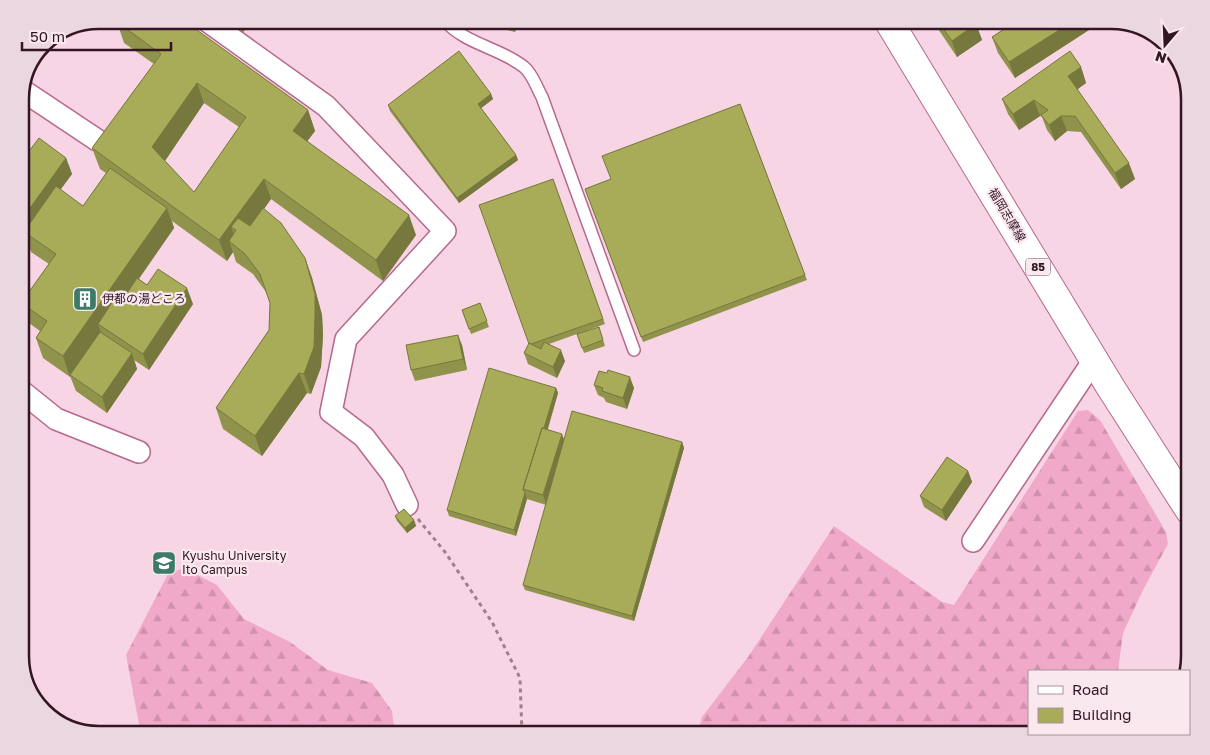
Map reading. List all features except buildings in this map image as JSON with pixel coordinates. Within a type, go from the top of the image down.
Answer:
[{"type":"main road","name":"福岡志摩線","points":[[893,29],[1094,360],[1181,498]]},
{"type":"street","points":[[219,29],[326,106],[445,231],[346,339],[332,412],[364,437],[393,475],[407,505]]},
{"type":"street","points":[[29,95],[97,140]]},
{"type":"street","points":[[973,542],[1094,360]]},
{"type":"street","points":[[29,397],[56,419],[139,452]]},
{"type":"lane","points":[[455,29],[469,41],[504,55],[525,68],[542,96],[634,350]]},
{"type":"path","points":[[407,505],[446,552],[492,622],[520,678],[522,726]]},
{"type":"green space","points":[[1173,66],[1179,80],[1180,87]]},
{"type":"green space","points":[[1088,410],[1100,420],[1166,532],[1168,544],[1143,590],[1123,633],[1118,670],[1028,670],[1028,726],[700,726],[702,717],[748,657],[834,526],[942,602],[954,605],[1078,411]]},
{"type":"green space","points":[[184,568],[217,585],[244,619],[290,642],[328,670],[372,683],[392,711],[394,726],[139,726],[126,655],[168,574]]},
{"type":"place","name":"伊都の湯どころ","points":[[85,299]]},
{"type":"place","name":"Kyushu University Ito Campus","points":[[164,563]]}]
